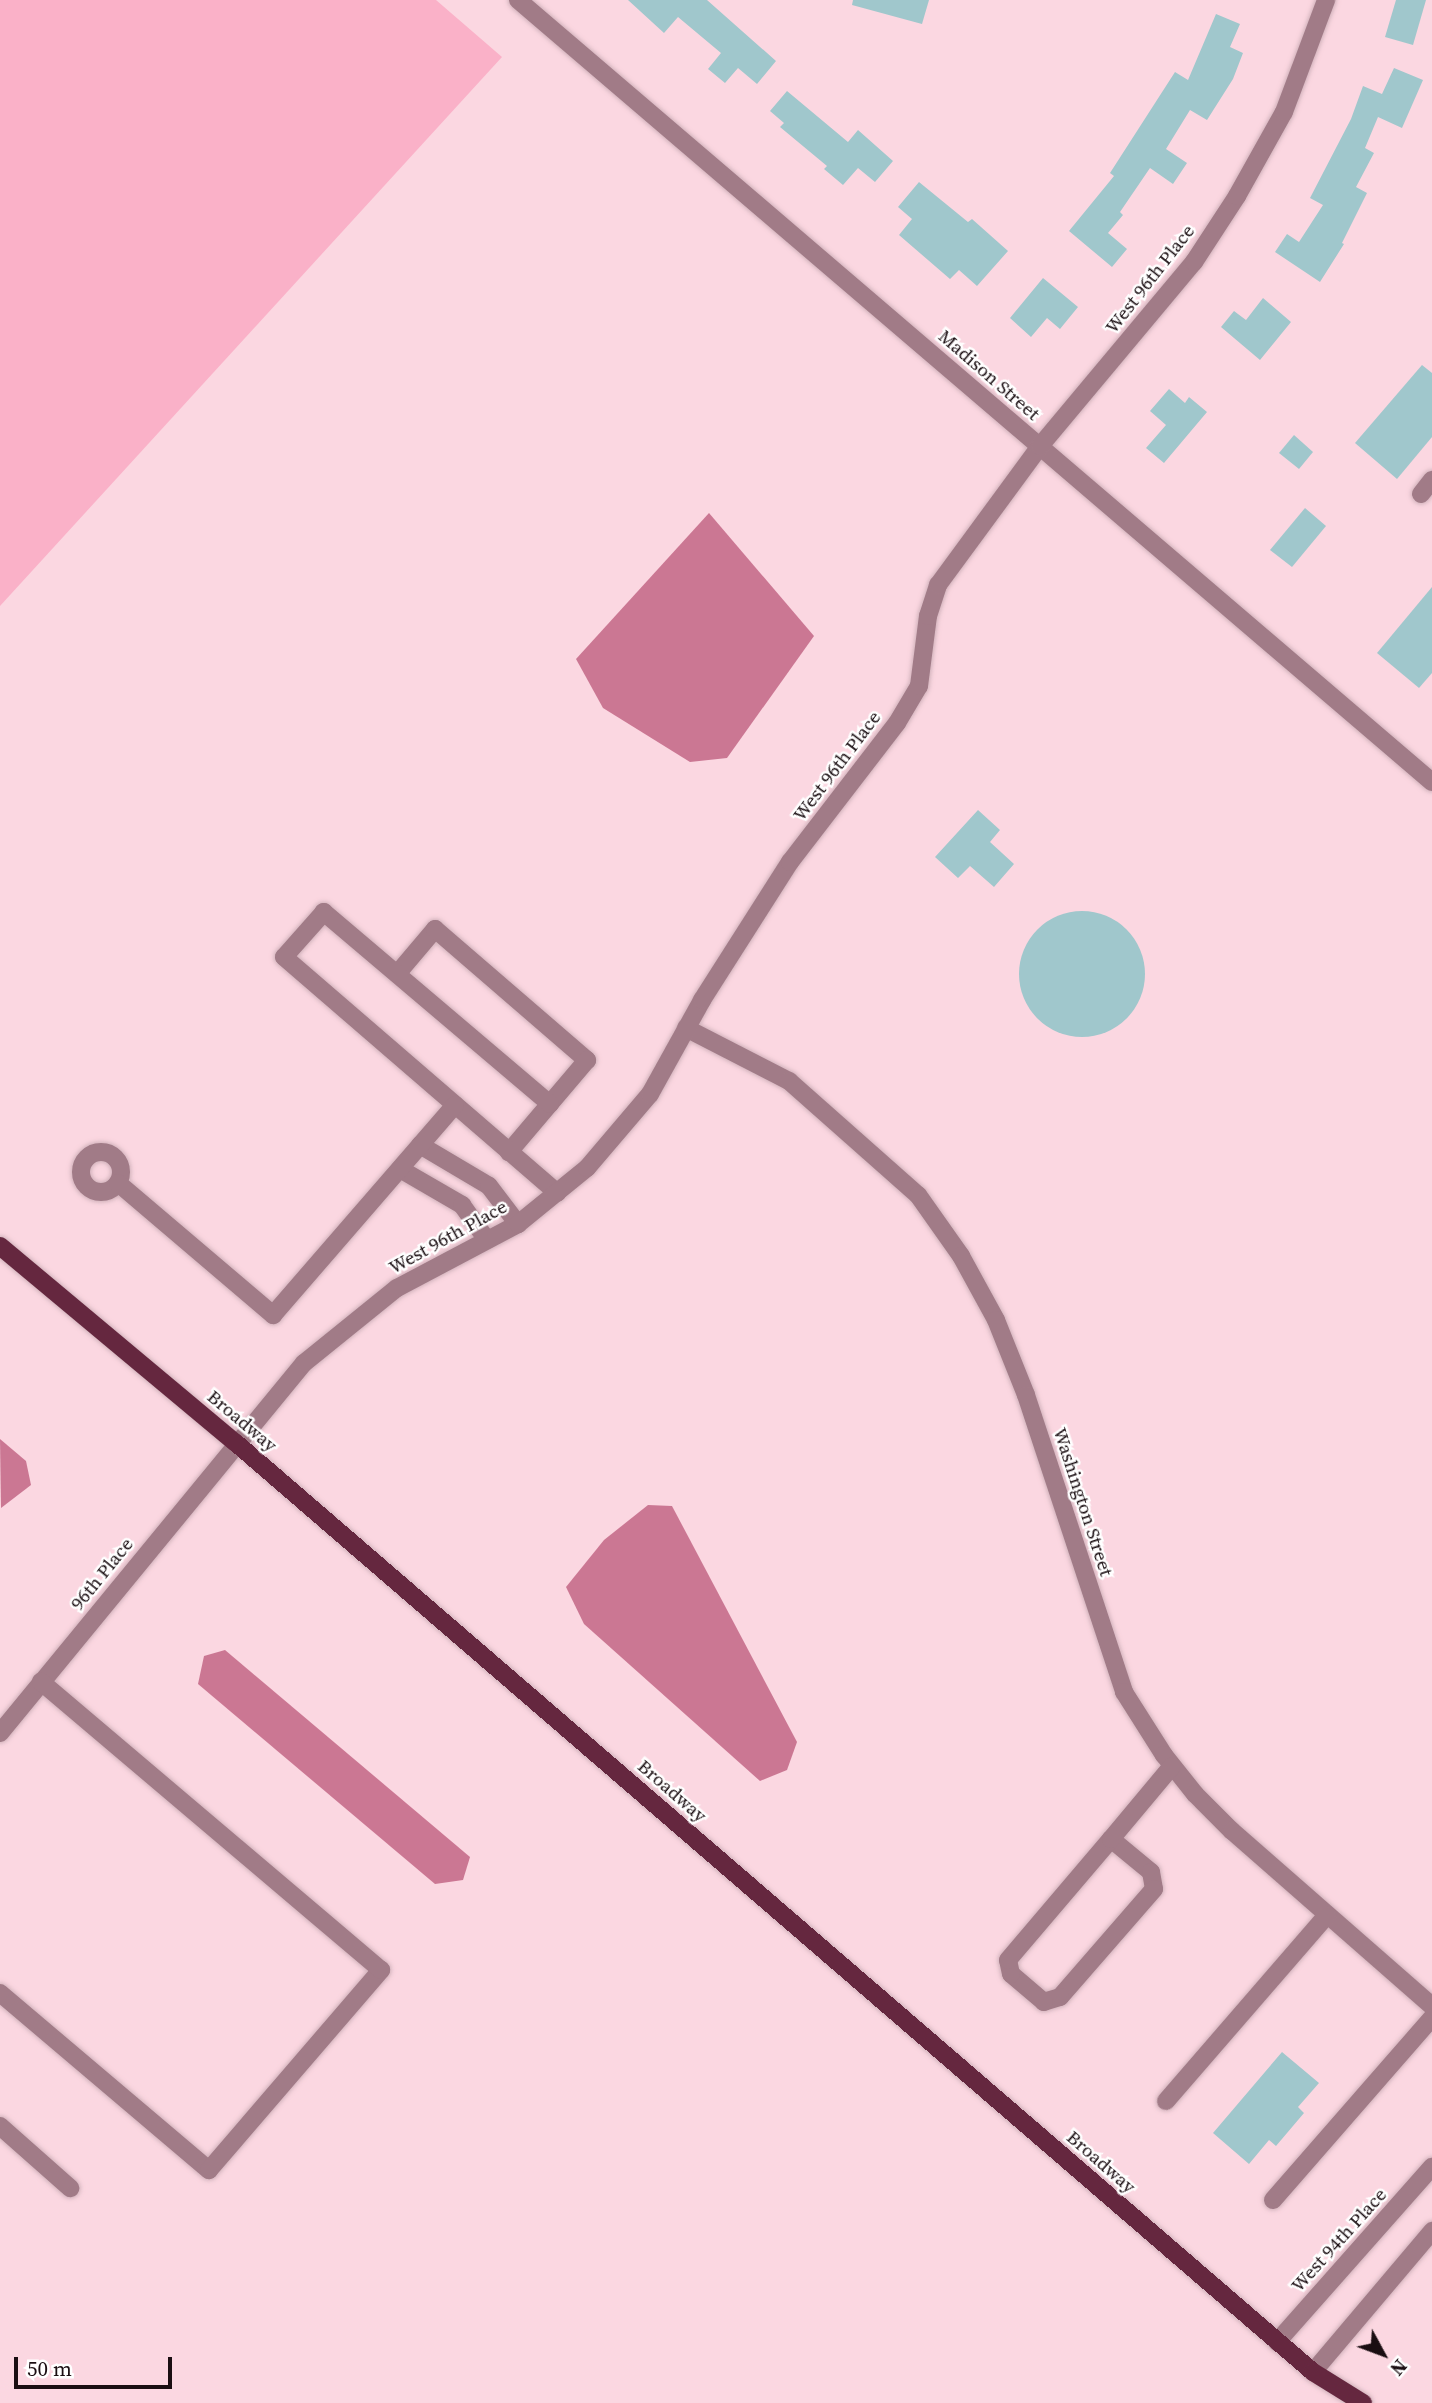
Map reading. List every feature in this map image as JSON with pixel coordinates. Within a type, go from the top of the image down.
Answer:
[{"type":"main road","name":"Broadway","points":[[0,1246],[236,1443],[1277,2342],[1313,2372],[1363,2403]]},
{"type":"main road","name":"Broadway","points":[[1313,2372],[1337,2403]]},
{"type":"street","name":"Madison Street","points":[[518,0],[1432,782]]},
{"type":"street","name":"West 96th Place","points":[[236,1443],[304,1363],[397,1288],[518,1224],[587,1168],[650,1094],[686,1028],[790,862],[897,723],[919,686],[928,616],[938,584],[1040,446],[1194,262],[1237,196],[1284,112],[1326,0]]},
{"type":"street","points":[[550,1104],[324,912],[284,957],[557,1193]]},
{"type":"street","points":[[397,974],[435,929],[587,1060],[509,1152]]},
{"type":"street","name":"Washington Street","points":[[686,1028],[789,1081],[918,1195],[961,1256],[996,1320],[1026,1395],[1124,1692],[1172,1766],[1232,1831],[1432,2006]]},
{"type":"street","points":[[118,1182],[273,1315],[455,1105]]},
{"type":"street","points":[[421,1145],[489,1186],[518,1224]]},
{"type":"street","points":[[400,1169],[462,1205],[487,1240]]},
{"type":"street","name":"96th Place","points":[[0,1733],[236,1443]]},
{"type":"street","points":[[0,1993],[209,2170],[381,1970],[41,1682]]},
{"type":"street","points":[[1111,1839],[1151,1872],[1154,1889],[1060,1997],[1044,2002],[1011,1974],[1008,1960],[1172,1766]]},
{"type":"street","points":[[1166,2101],[1327,1915]]},
{"type":"street","points":[[1273,2200],[1432,2018]]},
{"type":"street","points":[[0,2126],[70,2188]]},
{"type":"street","name":"West 94th Place","points":[[1277,2342],[1432,2167]]},
{"type":"street","points":[[1313,2372],[1432,2231]]},
{"type":"shaded area","points":[[0,0],[436,0],[502,57],[0,606]]},
{"type":"shaded area","points":[[709,513],[814,636],[727,758],[690,762],[603,708],[576,659]]},
{"type":"shaded area","points":[[0,1439],[26,1461],[31,1485],[1,1508]]},
{"type":"shaded area","points":[[648,1505],[672,1506],[797,1742],[787,1770],[760,1781],[584,1624],[566,1587],[604,1540]]},
{"type":"shaded area","points":[[225,1650],[470,1857],[463,1880],[435,1884],[198,1684],[204,1656]]},
{"type":"building","points":[[628,0],[707,0],[776,61],[757,84],[738,68],[725,83],[708,69],[721,53],[678,17],[664,33]]},
{"type":"building","points":[[853,0],[929,0],[922,24],[852,5]]},
{"type":"building","points":[[1396,0],[1426,0],[1413,45],[1385,37]]},
{"type":"building","points":[[1216,14],[1240,24],[1230,47],[1243,53],[1233,79],[1207,120],[1190,110],[1166,149],[1187,163],[1173,184],[1150,168],[1120,212],[1123,215],[1108,233],[1127,249],[1112,267],[1069,231],[1114,176],[1110,173],[1175,72],[1188,80]]},
{"type":"building","points":[[1394,68],[1423,80],[1402,128],[1378,117],[1365,148],[1374,153],[1356,187],[1367,193],[1342,243],[1344,244],[1320,282],[1275,252],[1287,234],[1299,242],[1323,205],[1310,198],[1351,119],[1363,86],[1382,94]]},
{"type":"building","points":[[787,91],[848,142],[858,130],[893,161],[875,182],[858,168],[843,185],[824,169],[827,166],[780,127],[784,123],[770,111]]},
{"type":"building","points":[[919,182],[968,222],[972,219],[1008,251],[977,286],[959,270],[950,279],[899,235],[912,219],[898,207]]},
{"type":"building","points":[[1043,278],[1078,307],[1060,329],[1047,318],[1031,337],[1010,318]]},
{"type":"building","points":[[1263,298],[1291,322],[1260,360],[1221,327],[1234,311],[1246,320]]},
{"type":"building","points":[[1422,365],[1432,373],[1432,437],[1397,479],[1355,443]]},
{"type":"building","points":[[1169,389],[1185,403],[1189,397],[1207,412],[1164,463],[1146,448],[1166,425],[1150,411]]},
{"type":"building","points":[[1294,435],[1313,452],[1299,469],[1279,453]]},
{"type":"building","points":[[1305,508],[1326,526],[1292,567],[1270,550]]},
{"type":"building","points":[[1432,587],[1432,673],[1419,688],[1377,653]]},
{"type":"building","points":[[978,810],[1000,830],[990,842],[1014,864],[994,887],[970,866],[958,878],[935,857]]},
{"type":"building","points":[[1082,911],[1106,916],[1126,930],[1140,950],[1145,974],[1140,998],[1126,1018],[1106,1032],[1082,1037],[1058,1032],[1038,1018],[1024,998],[1019,974],[1024,950],[1038,930],[1058,916]]},
{"type":"building","points":[[1282,2052],[1319,2083],[1298,2107],[1304,2113],[1276,2146],[1269,2140],[1249,2164],[1213,2133]]}]
